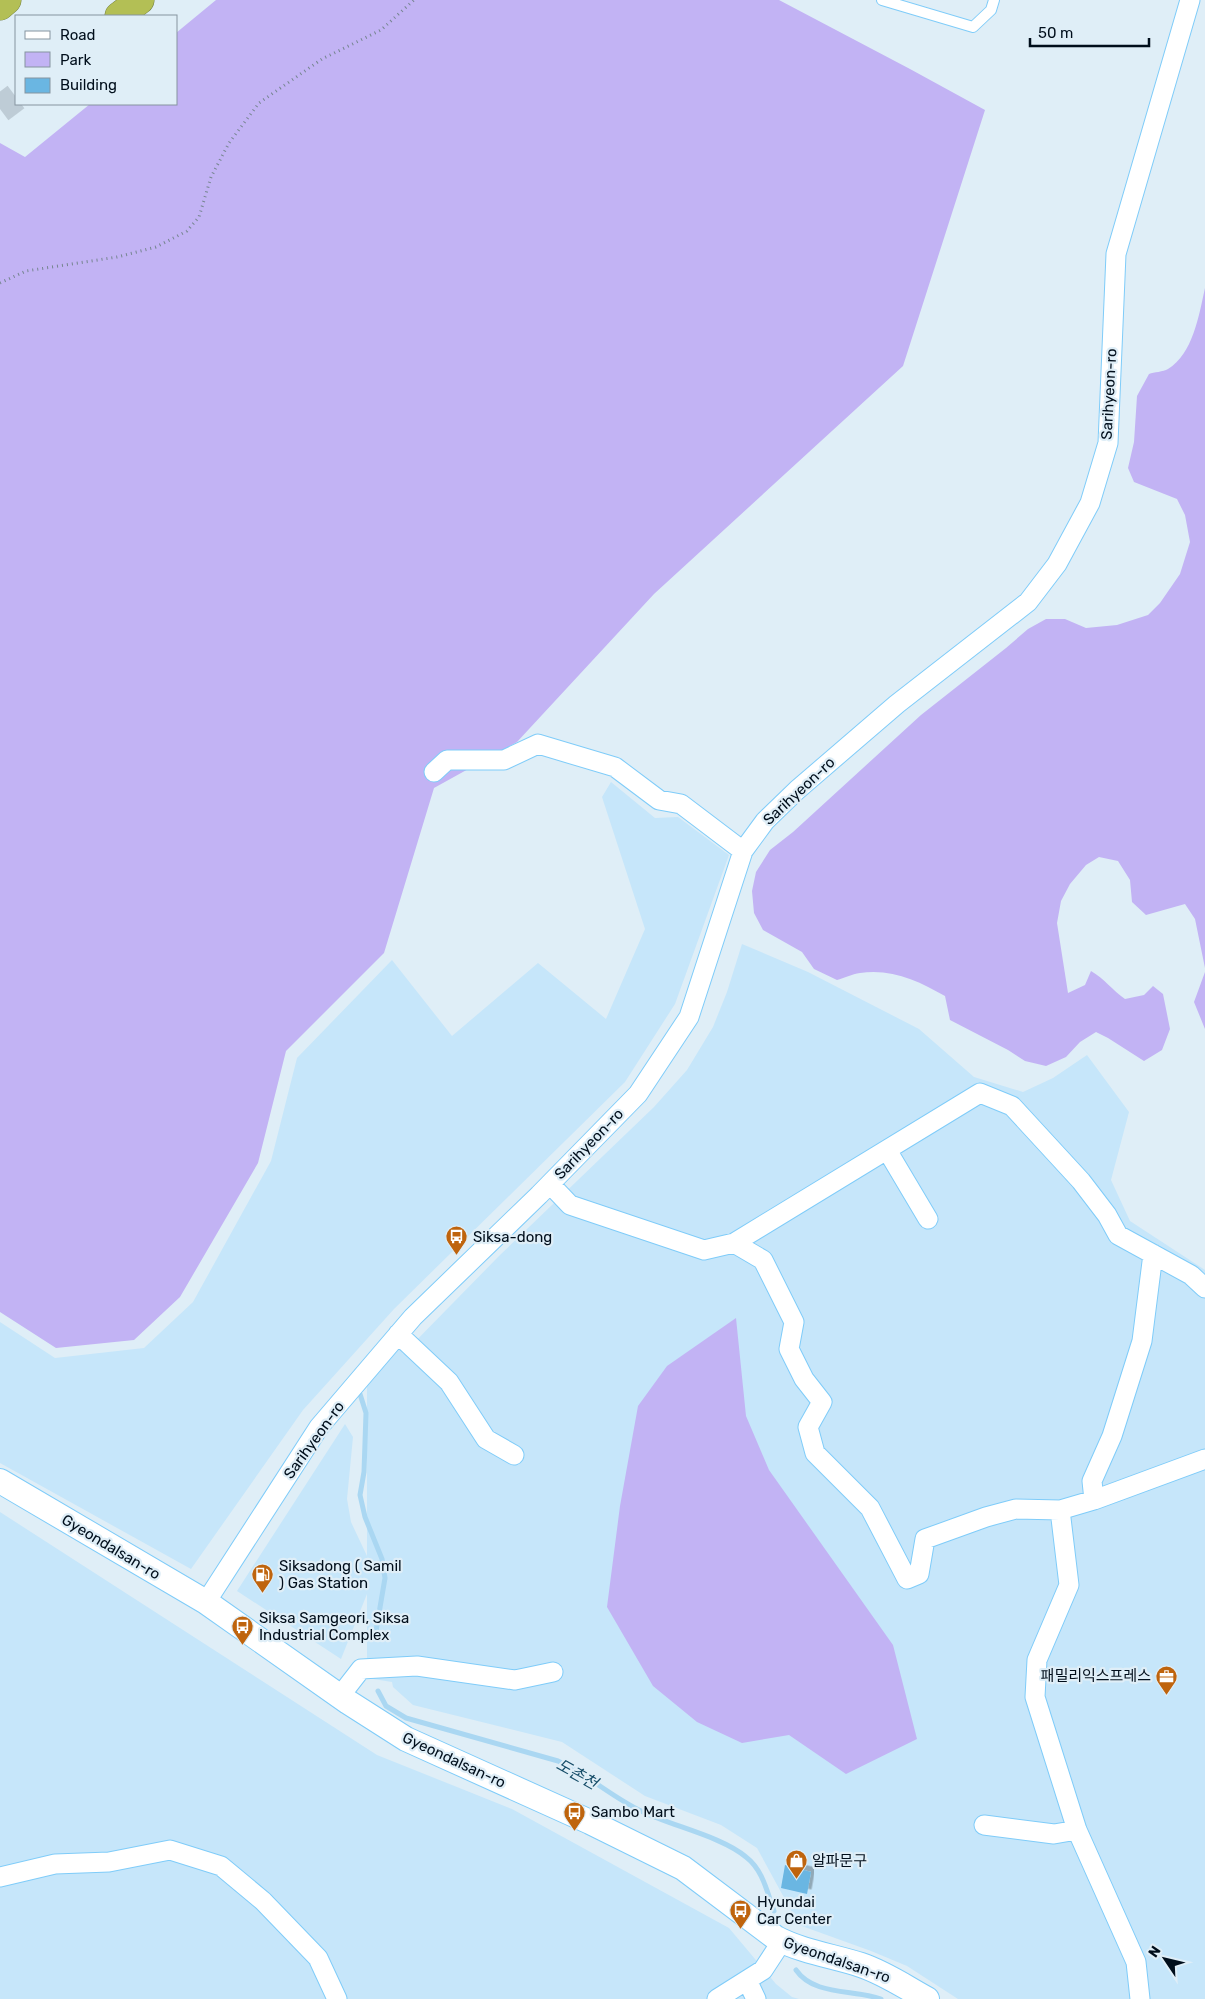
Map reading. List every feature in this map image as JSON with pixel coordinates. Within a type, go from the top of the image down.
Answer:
[{"type":"highway","points":[[0,6],[7,0]]},
{"type":"highway","points":[[120,15],[140,0]]},
{"type":"street","name":"Sarihyeon-ro","points":[[206,1602],[319,1427],[398,1334],[638,1094],[689,1017],[743,851],[765,821],[797,790],[897,704],[1028,602],[1057,564],[1090,503],[1108,443],[1116,254],[1190,0]]},
{"type":"street","points":[[434,772],[447,760],[504,760],[538,744],[615,767],[659,800],[681,804],[743,851]]},
{"type":"street","points":[[550,1184],[570,1205],[704,1250],[734,1243],[980,1093],[1012,1106],[1081,1181],[1108,1214],[1118,1235],[1191,1275],[1205,1288]]},
{"type":"street","points":[[887,1150],[928,1219]]},
{"type":"street","points":[[734,1243],[763,1260],[794,1322],[790,1349],[804,1379],[822,1402],[808,1428],[815,1453],[870,1508],[908,1579],[919,1574],[925,1539],[986,1517],[1016,1509],[1060,1510],[1094,1500],[1205,1459]]},
{"type":"street","points":[[1094,1500],[1092,1481],[1112,1436],[1142,1341],[1153,1254]]},
{"type":"street","points":[[398,1334],[449,1382],[486,1439],[514,1455]]},
{"type":"street","name":"Gyeondalsan-ro","points":[[0,1481],[206,1602],[340,1696],[406,1739],[599,1826],[683,1868],[791,1946],[875,1970],[891,1977],[927,1999]]},
{"type":"street","points":[[1060,1510],[1069,1585],[1037,1660],[1035,1697],[1077,1830],[1136,1962],[1140,1999]]},
{"type":"street","points":[[340,1696],[361,1669],[417,1666],[515,1680],[553,1672]]},
{"type":"street","points":[[984,1825],[1054,1834],[1077,1830]]},
{"type":"street","points":[[0,1877],[56,1864],[109,1862],[170,1850],[221,1866],[264,1901],[318,1958],[337,1999]]},
{"type":"street","points":[[723,1997],[763,1970],[782,1941]]},
{"type":"street","points":[[748,1980],[756,1999]]},
{"type":"lane","points":[[882,0],[973,27],[990,10],[994,0]]},
{"type":"path","points":[[0,283],[26,271],[117,257],[156,247],[188,230],[199,217],[211,177],[229,143],[259,103],[322,59],[381,30],[414,0]]},
{"type":"shaded area","points":[[611,782],[655,818],[678,817],[729,855],[675,1004],[625,1082],[394,1309],[303,1410],[191,1569],[0,1463],[0,1322],[55,1358],[144,1348],[193,1302],[271,1161],[297,1058],[392,960],[452,1036],[538,963],[606,1019],[645,929],[602,797]]},
{"type":"shaded area","points":[[742,944],[808,972],[919,1029],[974,1077],[1023,1092],[1053,1078],[1087,1055],[1129,1112],[1111,1180],[1130,1221],[1205,1270],[1205,1999],[958,1999],[907,1966],[799,1925],[757,1848],[721,1825],[645,1796],[562,1742],[413,1705],[393,1687],[392,1682],[367,1678],[367,1594],[341,1659],[237,1591],[345,1424],[353,1437],[347,1499],[351,1522],[367,1556],[367,1380],[399,1347],[403,1354],[500,1255],[654,1107],[687,1070],[713,1027],[727,992]]},
{"type":"shaded area","points":[[0,1512],[377,1755],[512,1809],[729,1928],[776,1984],[792,1997],[799,1999],[0,1999]]},
{"type":"green space","points":[[216,0],[779,0],[985,110],[903,366],[654,594],[517,742],[434,788],[384,953],[286,1051],[258,1163],[180,1297],[134,1340],[56,1348],[0,1312],[0,143],[25,157],[89,105],[178,105],[178,31]]},
{"type":"green space","points":[[1205,288],[1205,968],[1195,919],[1185,904],[1146,915],[1132,902],[1130,880],[1118,861],[1099,857],[1086,865],[1070,884],[1061,901],[1057,923],[1068,993],[1085,985],[1091,971],[1125,999],[1144,995],[1153,986],[1163,994],[1170,1029],[1162,1050],[1144,1061],[1096,1032],[1080,1042],[1066,1057],[1046,1066],[1025,1061],[950,1020],[945,996],[925,985],[883,972],[857,974],[837,980],[814,969],[802,952],[763,930],[754,913],[752,891],[756,872],[770,850],[793,832],[921,715],[1028,629],[1046,619],[1065,619],[1086,628],[1117,625],[1148,615],[1160,603],[1180,574],[1190,542],[1185,515],[1177,499],[1134,482],[1128,468],[1134,442],[1137,396],[1149,374],[1168,369],[1183,354],[1194,333]]},
{"type":"green space","points":[[1205,972],[1205,1029],[1194,1002]]},
{"type":"green space","points":[[736,1318],[746,1416],[769,1470],[893,1645],[917,1739],[846,1774],[789,1735],[742,1743],[697,1722],[653,1686],[607,1607],[620,1506],[638,1406],[667,1366]]},
{"type":"building","name":"알파문구","points":[[785,1865],[811,1872],[807,1894],[781,1888]]},
{"type":"waterway","name":"도촌천","points":[[360,1394],[366,1413],[364,1472],[360,1495],[365,1517],[382,1559],[385,1578],[376,1631]]},
{"type":"waterway","name":"도촌천","points":[[378,1691],[386,1706],[406,1718],[558,1761],[641,1811],[710,1837],[736,1850],[757,1868],[774,1911]]},
{"type":"waterway","name":"도촌천","points":[[796,1970],[804,1978],[823,1988],[881,1999]]},
{"type":"tunnel","points":[[0,109],[15,98]]},
{"type":"place","name":"Siksa-dong","points":[[457,1256]]},
{"type":"place","name":"Siksadong ( Samil ) Gas Station","points":[[263,1594]]},
{"type":"place","name":"Siksa Samgeori, Siksa Industrial Complex","points":[[243,1646]]},
{"type":"place","name":"패밀리익스프레스","points":[[1167,1695]]},
{"type":"place","name":"Sambo Mart","points":[[575,1831]]},
{"type":"place","name":"알파문구","points":[[796,1880]]},
{"type":"place","name":"Hyundai Car Center","points":[[741,1930]]}]
